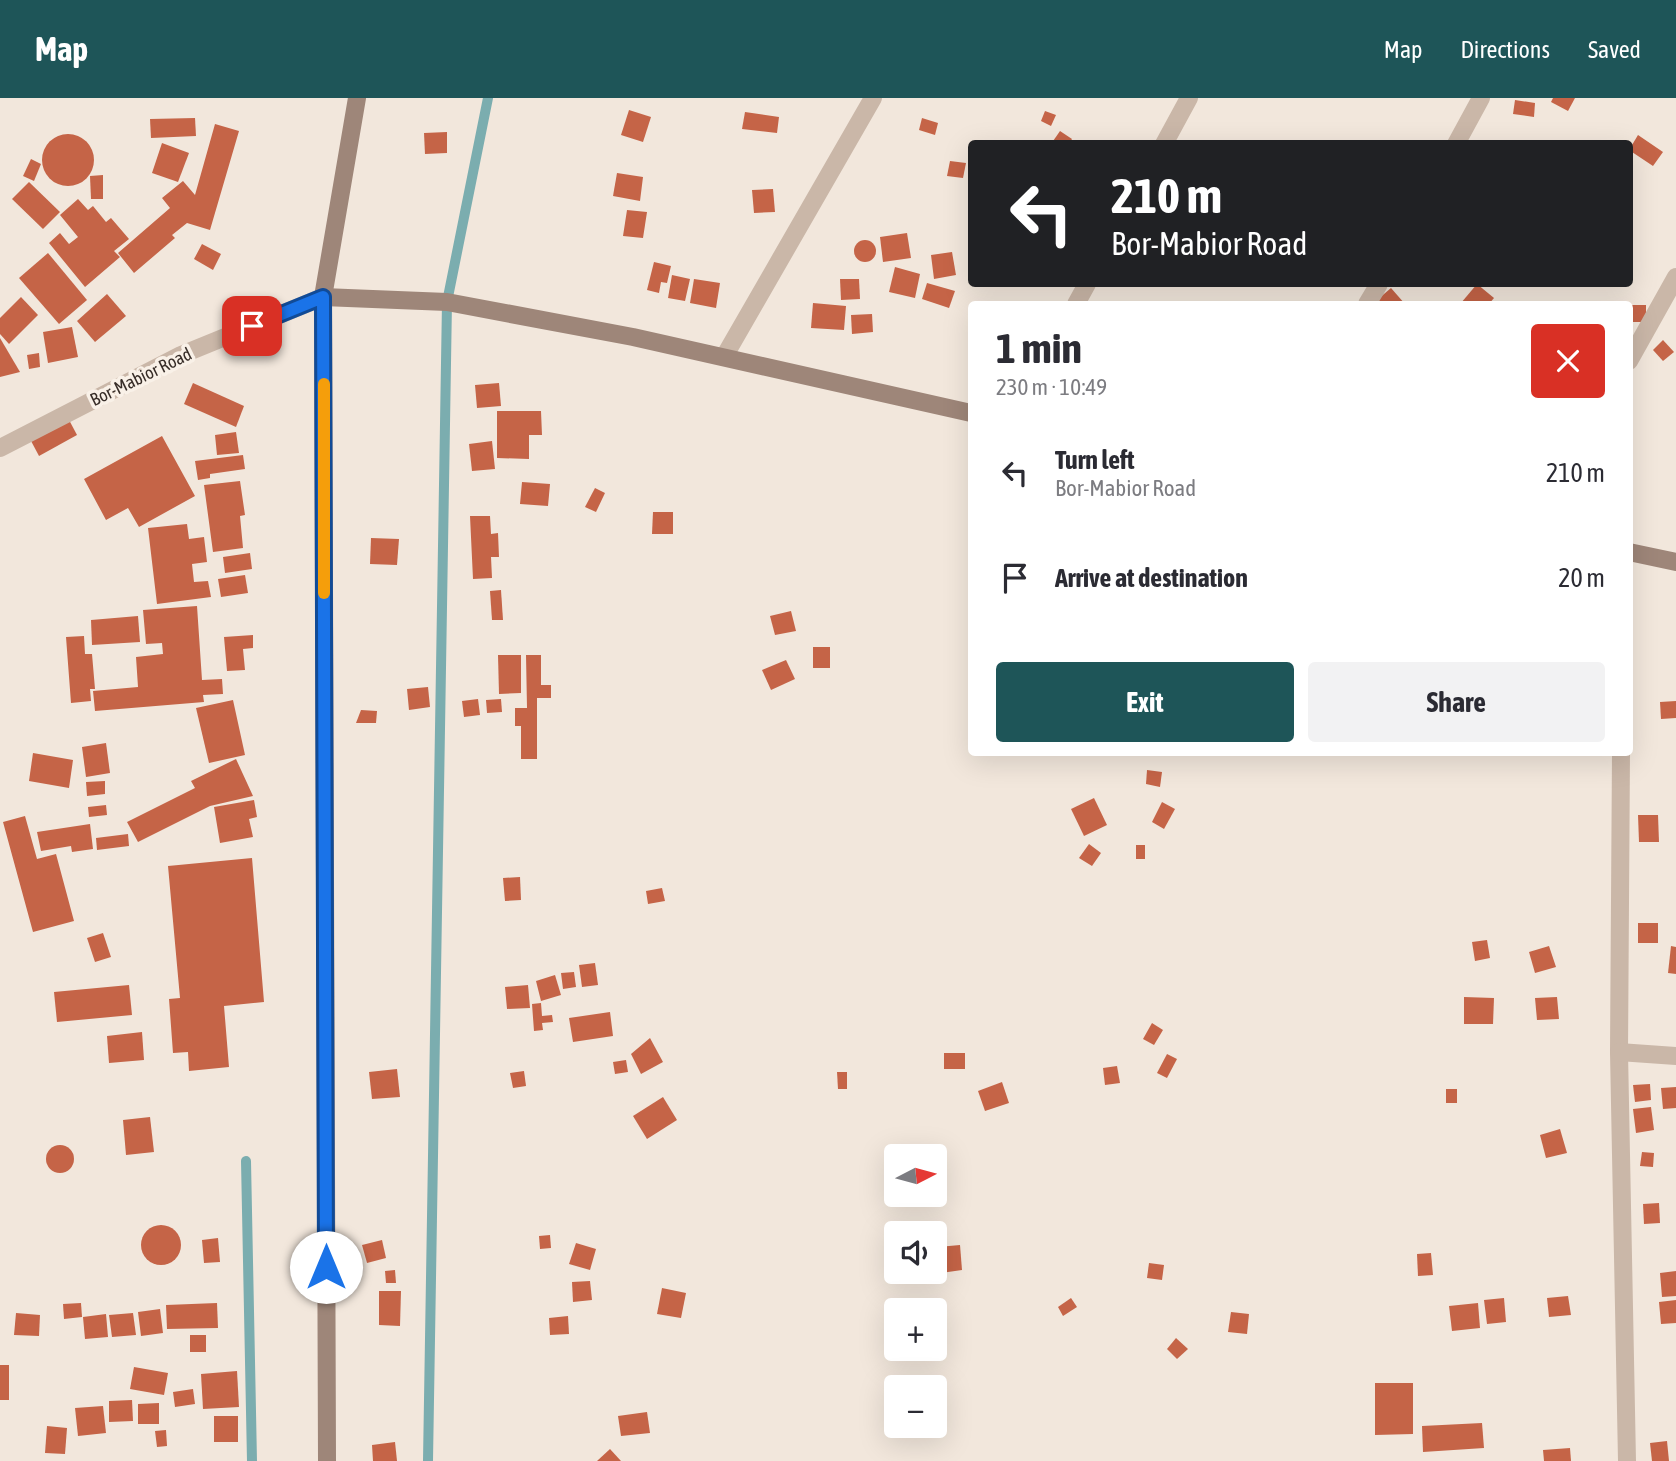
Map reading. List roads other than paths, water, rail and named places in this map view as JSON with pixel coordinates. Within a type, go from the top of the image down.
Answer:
[{"type":"street","points":[[327,1461],[323,297],[357,98]]},
{"type":"street","points":[[724,357],[873,98]]},
{"type":"street","points":[[1166,140],[1189,98]]},
{"type":"street","points":[[1458,140],[1480,98]]},
{"type":"street","points":[[1633,355],[1676,277]]},
{"type":"street","points":[[323,297],[447,302],[633,337],[968,412]]},
{"type":"street","name":"Bor-Mabior Road","points":[[0,448],[181,355],[323,297]]},
{"type":"street","points":[[1633,553],[1676,562]]},
{"type":"street","points":[[1620,756],[1619,1052],[1627,1461]]},
{"type":"street","points":[[1619,1052],[1676,1056]]},
{"type":"waterway","points":[[428,1461],[447,302],[488,98]]},
{"type":"waterway","points":[[246,1161],[252,1461]]}]
